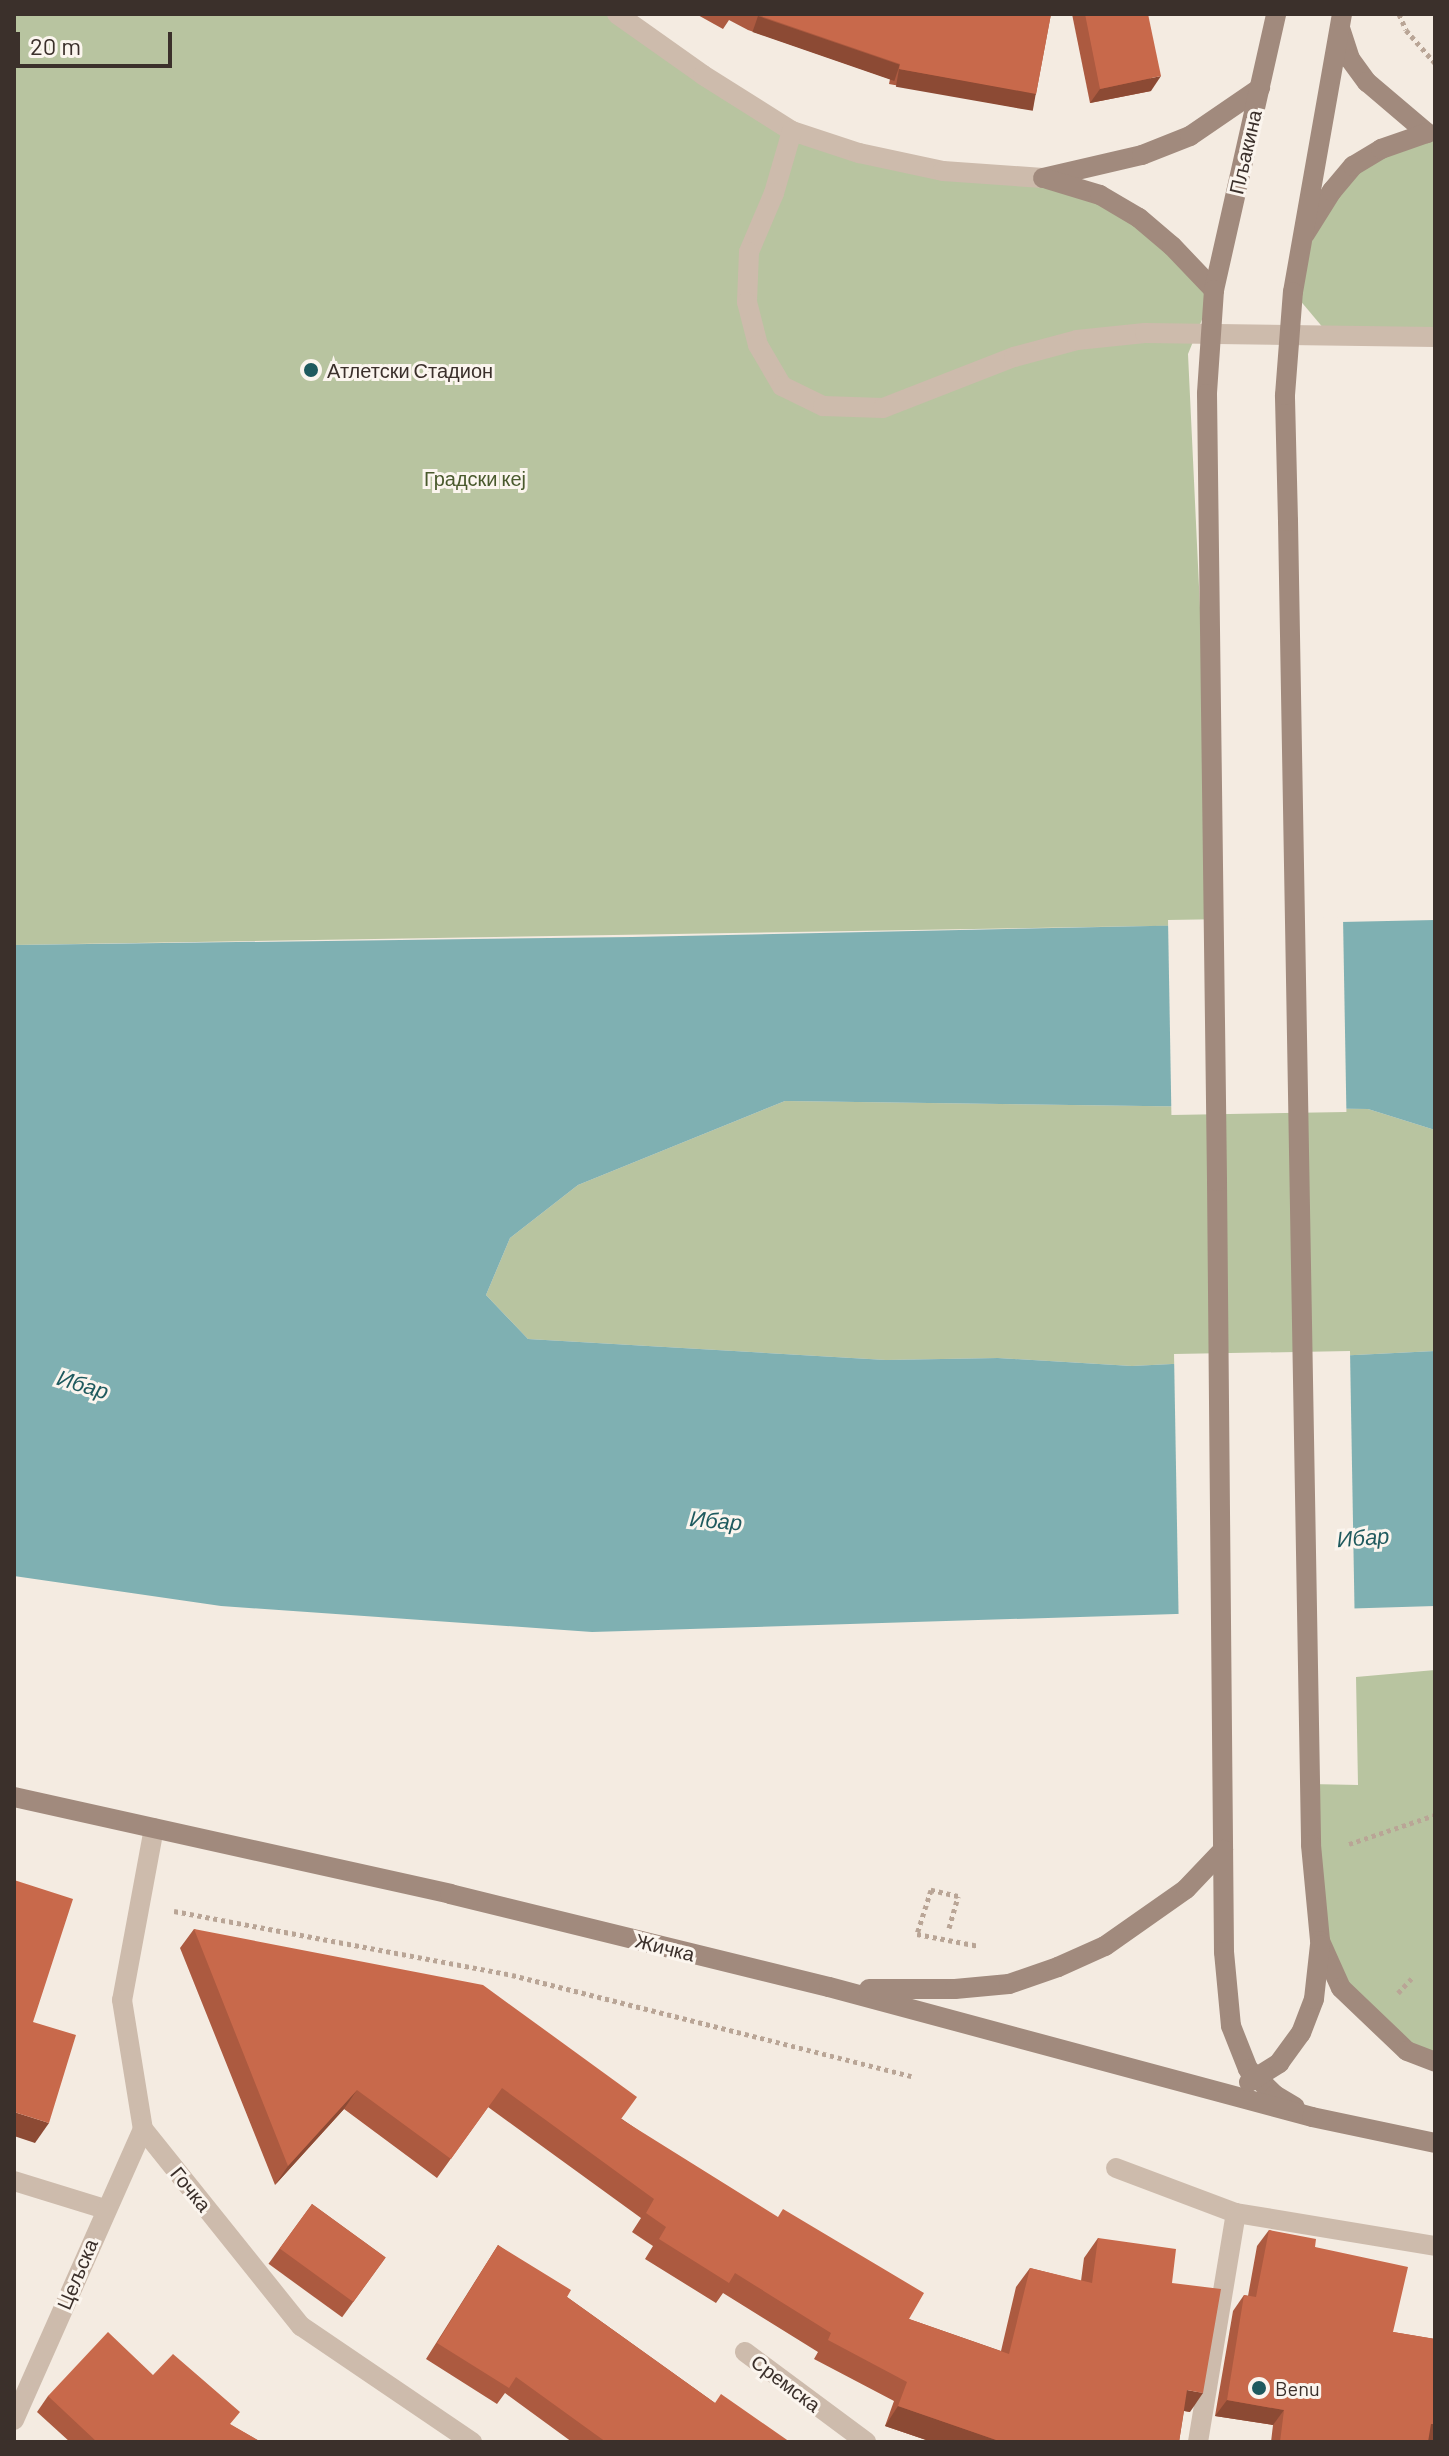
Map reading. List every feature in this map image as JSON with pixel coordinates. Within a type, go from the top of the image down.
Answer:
[{"type":"main road","name":"Пљакина","points":[[1276,14],[1214,290],[1207,394],[1224,1952],[1231,2026],[1248,2069],[1275,2095],[1312,2117]]},
{"type":"main road","points":[[1341,20],[1350,59],[1367,82],[1431,133]]},
{"type":"main road","points":[[1194,2085],[1233,2087],[1259,2079],[1279,2063],[1301,2033],[1314,1999],[1320,1941],[1312,1851],[1285,395],[1299,244],[1341,20]]},
{"type":"main road","points":[[1043,178],[1142,155],[1190,136],[1260,88]]},
{"type":"main road","points":[[1299,244],[1332,191],[1353,166],[1381,149],[1431,133]]},
{"type":"main road","points":[[1043,178],[1100,195],[1139,218],[1172,246],[1214,290]]},
{"type":"main road","name":"Жичка","points":[[14,1797],[450,1894],[829,1987],[1312,2117],[1435,2143]]},
{"type":"main road","points":[[829,1987],[891,1991],[955,1989],[1009,1984],[1058,1967],[1105,1946],[1186,1889],[1223,1850]]},
{"type":"main road","points":[[1320,1941],[1341,1988],[1407,2051],[1435,2062]]},
{"type":"street","points":[[617,14],[703,75],[792,131],[859,153],[943,171],[1043,178]]},
{"type":"street","points":[[792,131],[774,193],[749,252],[747,302],[758,345],[782,386],[823,406],[883,408],[1014,357],[1077,340],[1145,333],[1435,337]]},
{"type":"street","name":"Гочка","points":[[154,1828],[122,2000],[143,2129],[301,2326],[472,2442]]},
{"type":"street","name":"Цељска","points":[[14,2420],[143,2129]]},
{"type":"street","points":[[1116,2168],[1236,2213],[1435,2246]]},
{"type":"street","points":[[14,2181],[105,2209]]},
{"type":"street","points":[[1198,2442],[1236,2213]]},
{"type":"street","name":"Сремска","points":[[745,2352],[866,2442]]},
{"type":"path","points":[[1399,14],[1406,30],[1435,63]]},
{"type":"path","points":[[1430,57],[1435,51]]},
{"type":"path","points":[[1312,1851],[1435,1815]]},
{"type":"path","points":[[917,1934],[931,1890],[958,1896],[949,1928]]},
{"type":"path","points":[[138,1905],[512,1975],[911,2076]]},
{"type":"green space","name":"Градски кеј","points":[[14,14],[617,14],[792,131],[1100,195],[1214,290],[1188,354],[1215,925],[14,945]]},
{"type":"green space","points":[[1435,133],[1435,337],[1330,336],[1293,292],[1299,244],[1353,166]]},
{"type":"green space","points":[[785,1101],[1368,1109],[1435,1130],[1435,1351],[1132,1366],[998,1358],[886,1360],[528,1339],[486,1295],[510,1238],[578,1185]]},
{"type":"green space","points":[[1435,1670],[1435,2062],[1373,2019],[1320,1941],[1310,1784],[1358,1785],[1356,1677]]},
{"type":"water","name":"Ибар","points":[[1435,920],[1435,1130],[1368,1109],[785,1101],[578,1185],[510,1238],[486,1295],[528,1339],[886,1360],[998,1358],[1132,1366],[1435,1351],[1435,1606],[592,1632],[221,1606],[14,1576],[14,945],[632,937]]},
{"type":"pier","points":[[1343,917],[1346,1112],[1171,1115],[1168,920]]},
{"type":"pier","points":[[1350,1351],[1355,1612],[1179,1615],[1174,1354]]},
{"type":"building","points":[[755,14],[1051,14],[1036,94],[899,69],[900,64]]},
{"type":"building","points":[[1085,14],[1148,14],[1161,76],[1100,89]]},
{"type":"building","points":[[14,1880],[73,1899],[33,2022],[76,2035],[49,2123],[14,2112]]},
{"type":"building","points":[[194,1929],[483,1985],[637,2097],[621,2119],[778,2217],[783,2209],[924,2293],[909,2319],[1009,2354],[1030,2268],[1092,2283],[1098,2238],[1176,2249],[1172,2283],[1221,2289],[1203,2393],[1187,2390],[1179,2442],[1002,2442],[898,2406],[907,2382],[828,2340],[831,2333],[735,2273],[729,2283],[659,2239],[666,2227],[646,2213],[654,2199],[502,2088],[451,2159],[357,2090],[288,2166]]},
{"type":"building","points":[[312,2204],[386,2257],[353,2302],[280,2248]]},
{"type":"building","points":[[1269,2230],[1316,2239],[1315,2247],[1408,2267],[1393,2332],[1435,2339],[1435,2424],[1431,2424],[1428,2442],[1280,2442],[1284,2410],[1227,2400],[1244,2295],[1256,2297]]},
{"type":"building","points":[[498,2245],[571,2290],[567,2297],[715,2403],[721,2394],[790,2442],[606,2442],[516,2377],[509,2388],[437,2343]]},
{"type":"building","points":[[108,2332],[153,2375],[173,2354],[240,2412],[230,2424],[261,2442],[97,2442],[48,2396]]},
{"type":"place","name":"Атлетски Стадион","points":[[311,370]]},
{"type":"place","name":"Benu","points":[[1259,2388]]}]
